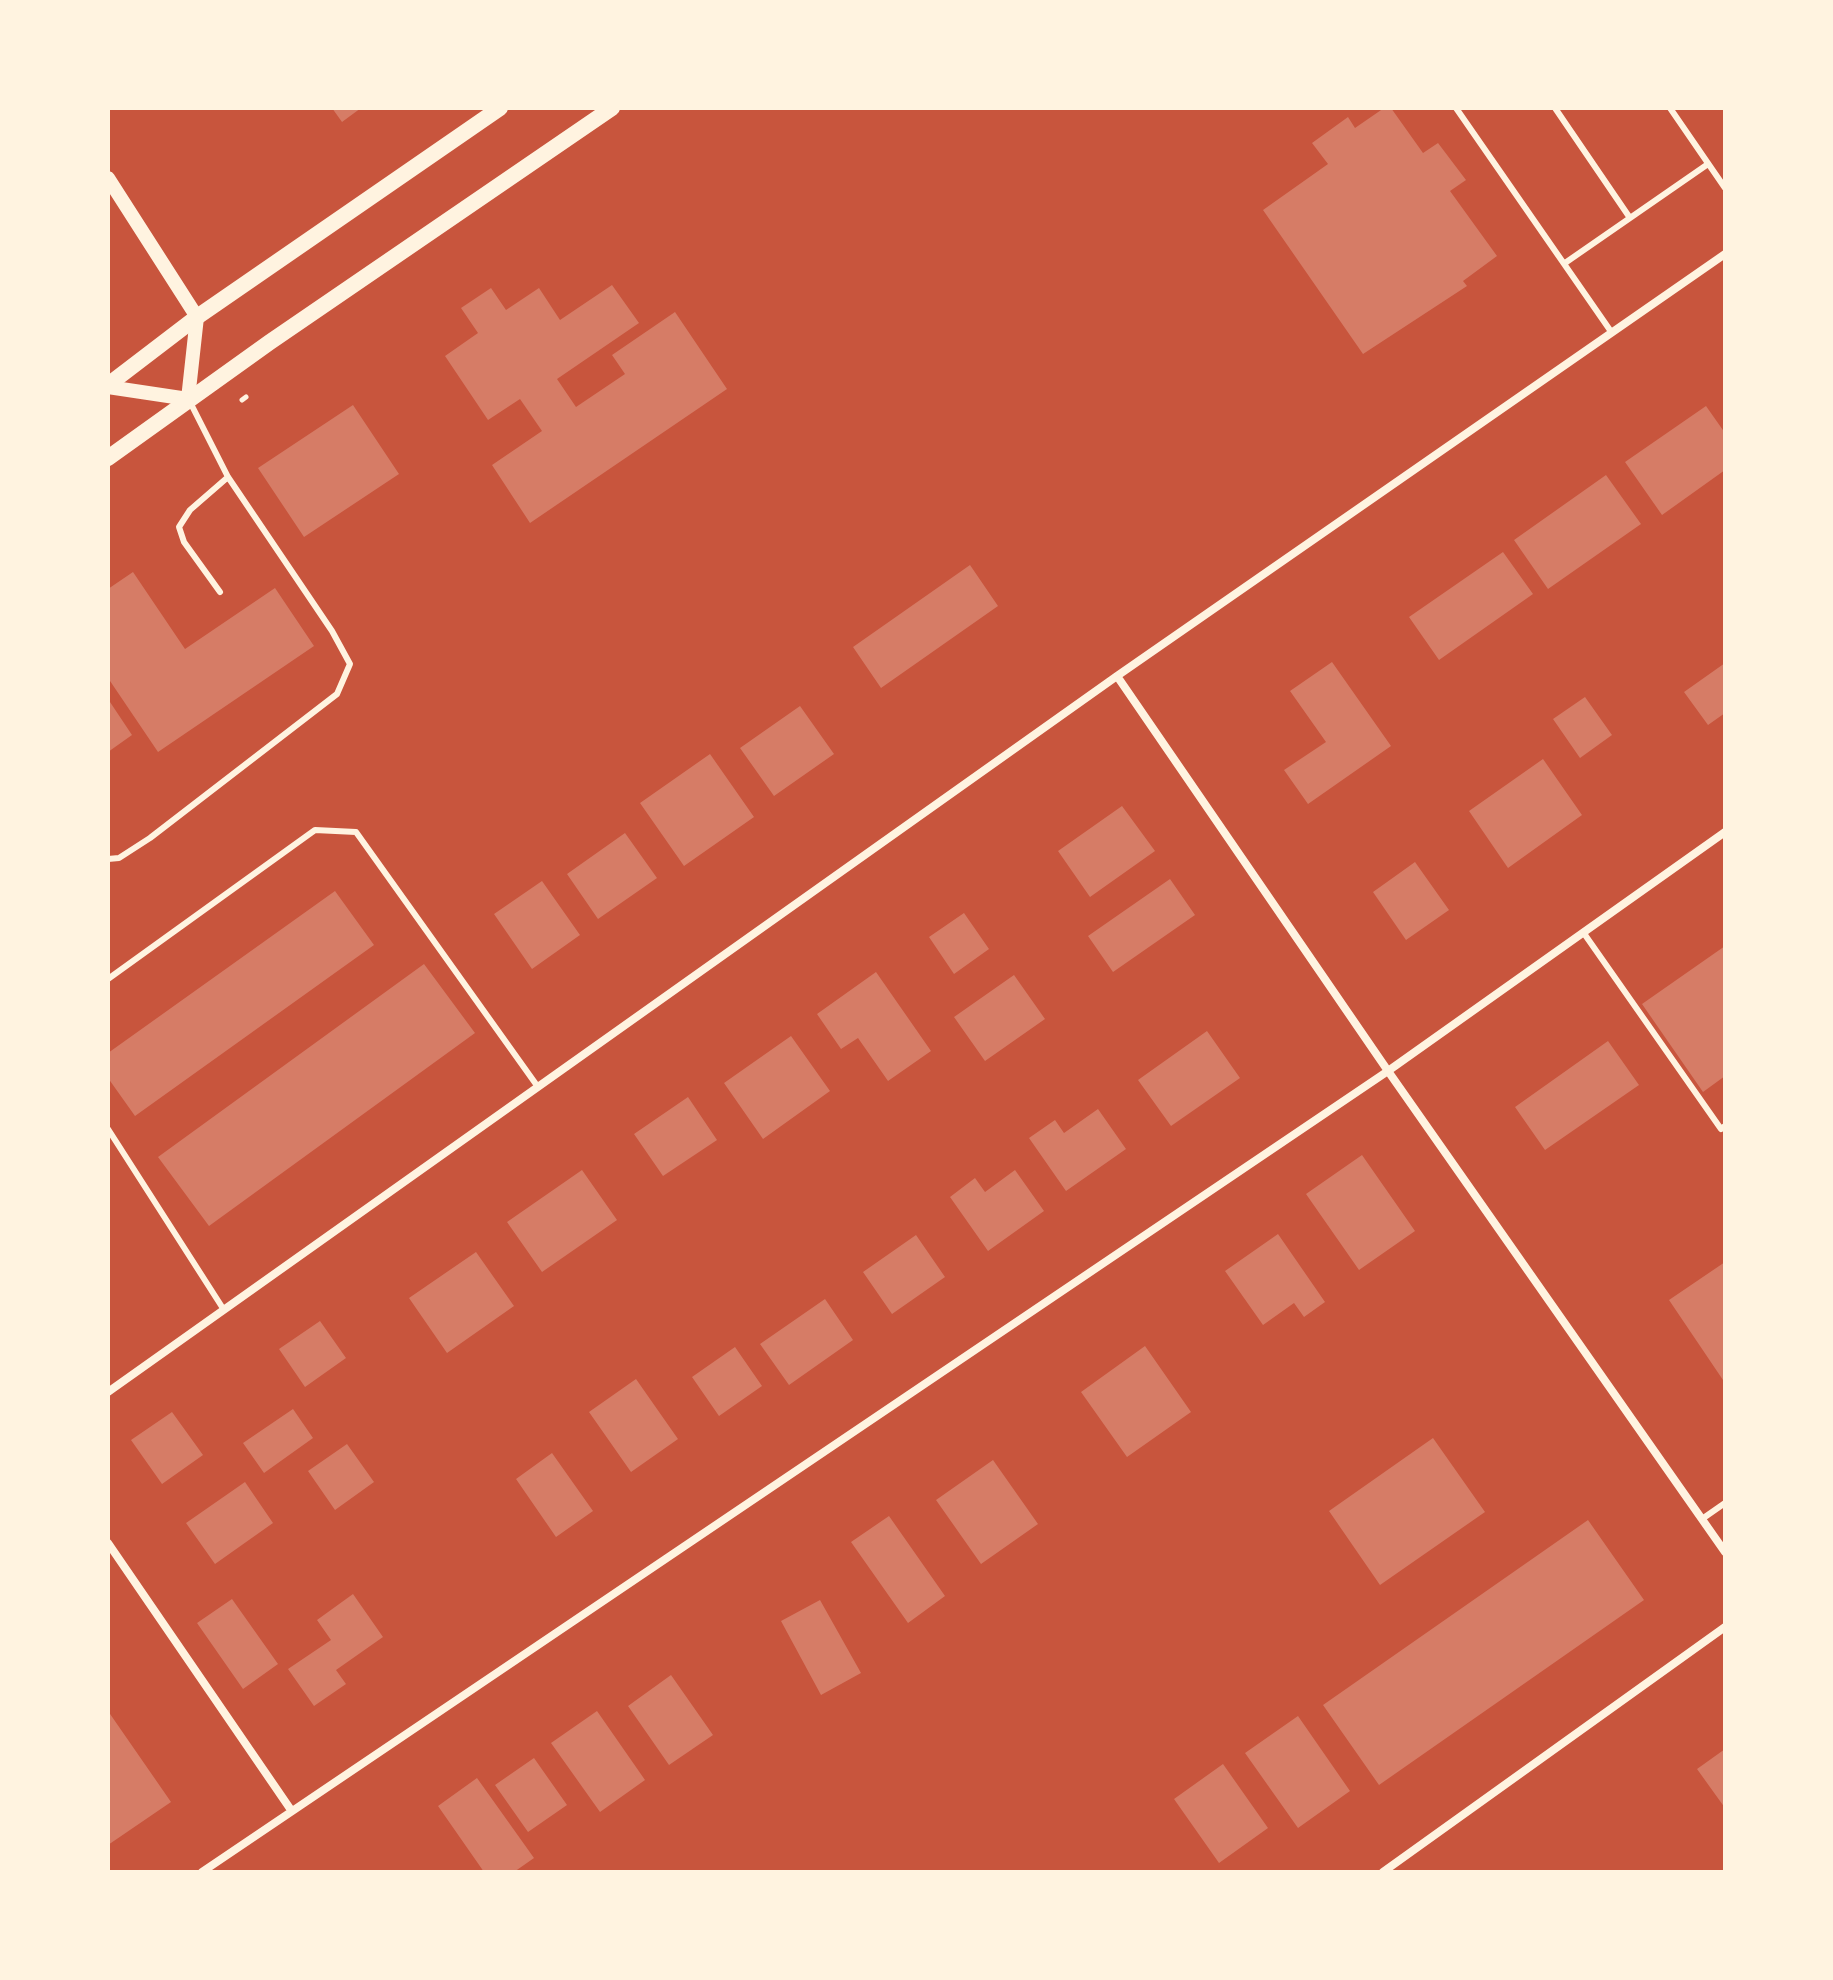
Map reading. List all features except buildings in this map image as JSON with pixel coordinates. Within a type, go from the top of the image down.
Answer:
[{"type":"main road","points":[[108,386],[197,317],[500,108]]},
{"type":"main road","points":[[108,458],[188,399],[612,108]]},
{"type":"street","points":[[108,178],[197,317],[188,399],[108,386]]},
{"type":"street","points":[[108,1392],[1117,676],[1725,254]]},
{"type":"street","points":[[1117,676],[1388,1071],[1725,1552]]},
{"type":"street","points":[[202,1872],[1388,1071],[1725,832]]},
{"type":"street","points":[[108,1543],[291,1810]]},
{"type":"street","points":[[1383,1872],[1725,1627]]},
{"type":"lane","points":[[1456,108],[1612,333]]},
{"type":"lane","points":[[1555,108],[1630,218]]},
{"type":"lane","points":[[1670,108],[1725,188]]},
{"type":"lane","points":[[1565,263],[1708,164]]},
{"type":"lane","points":[[108,859],[119,858],[150,838],[337,694],[350,664],[332,631],[228,477],[188,399]]},
{"type":"lane","points":[[220,592],[184,542],[179,527],[190,510],[228,477]]},
{"type":"lane","points":[[108,979],[315,830],[356,832],[538,1087]]},
{"type":"lane","points":[[1583,932],[1721,1129],[1725,1126]]},
{"type":"lane","points":[[108,1129],[224,1310]]},
{"type":"lane","points":[[1702,1519],[1725,1503]]}]
